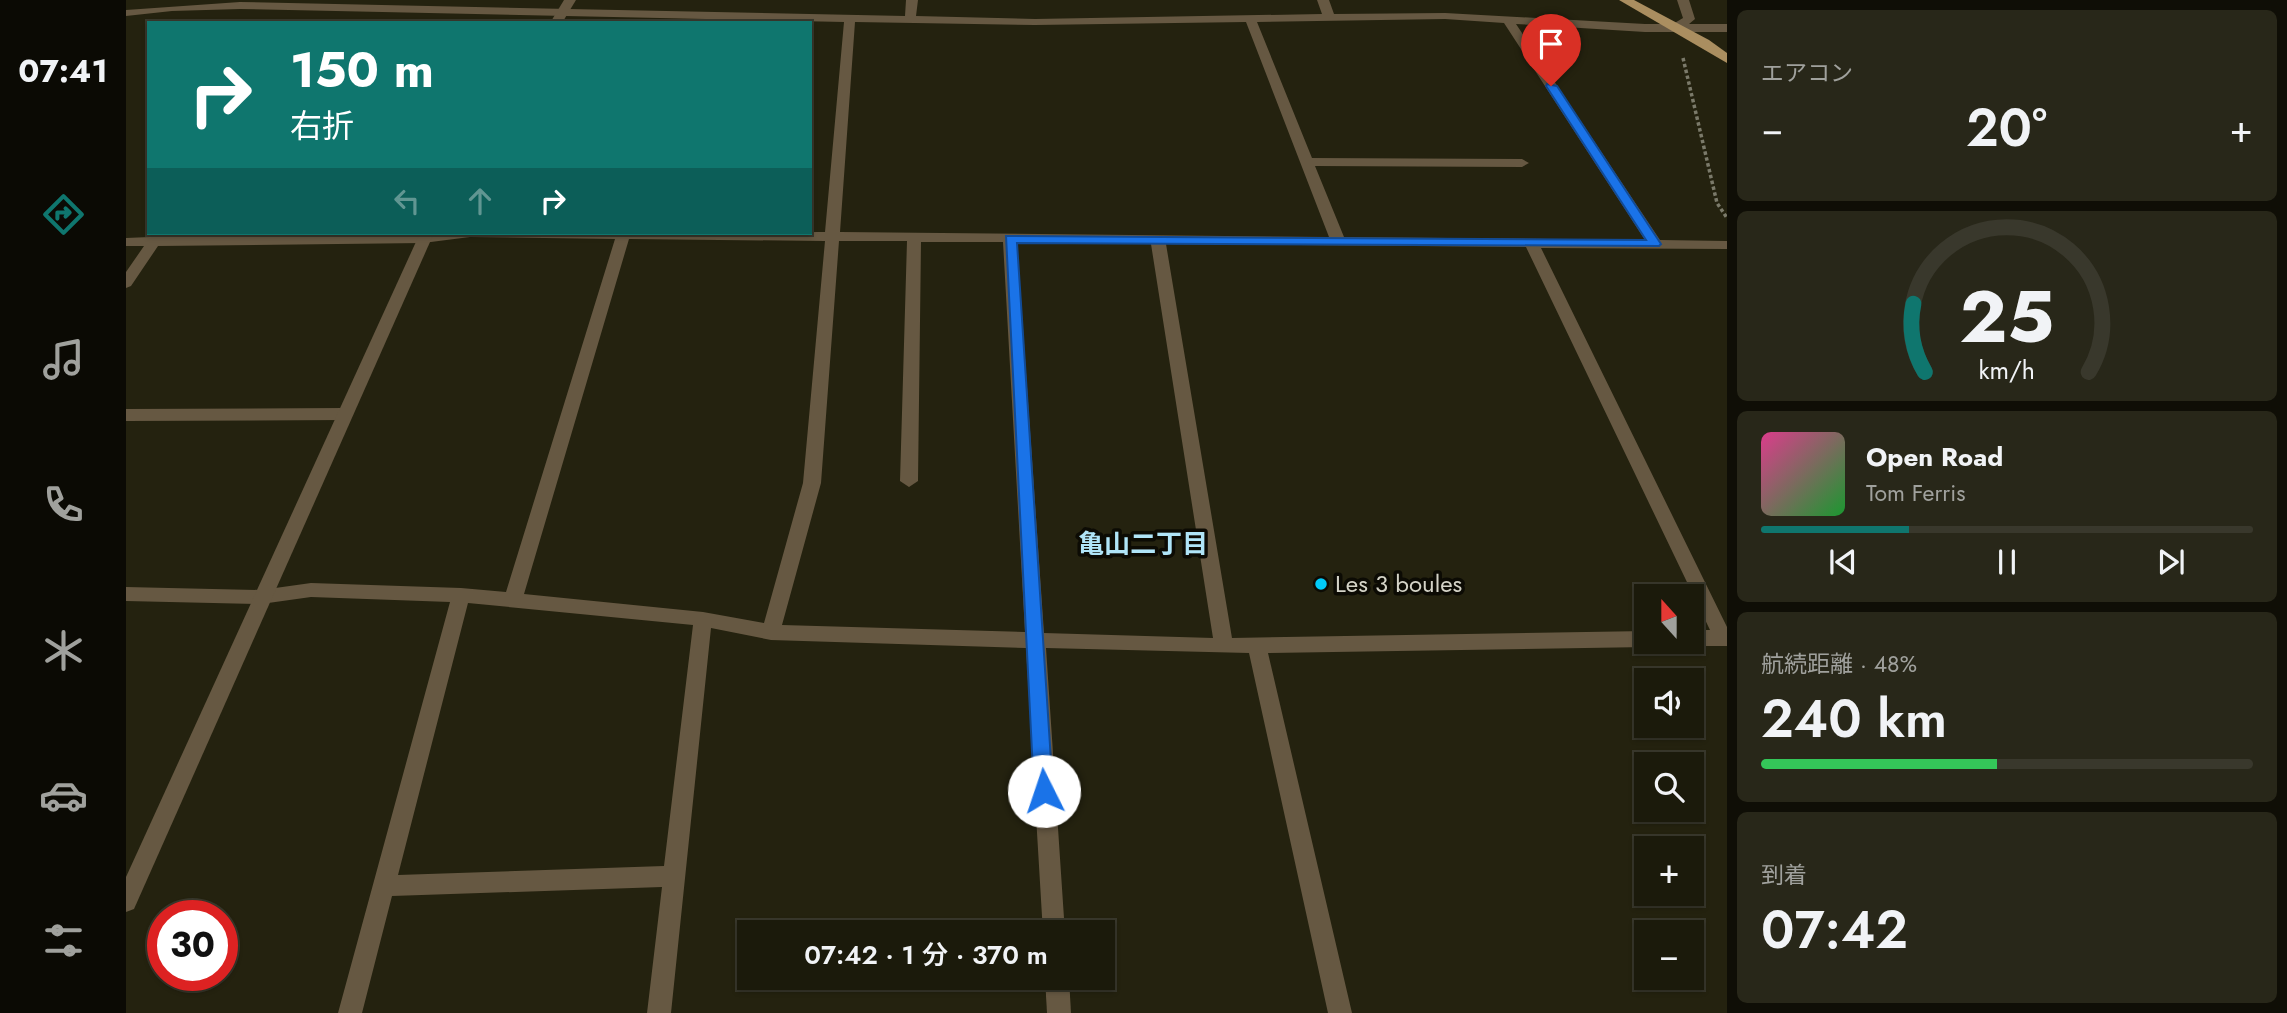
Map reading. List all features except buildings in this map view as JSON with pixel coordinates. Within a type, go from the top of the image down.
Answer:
[{"type":"main road","points":[[1625,0],[1727,59]]},
{"type":"street","points":[[559,18],[569,0]]},
{"type":"street","points":[[668,14],[673,0]]},
{"type":"street","points":[[910,19],[912,0]]},
{"type":"street","points":[[1323,0],[1329,17]]},
{"type":"street","points":[[1676,28],[1689,19],[1683,0]]},
{"type":"street","points":[[126,13],[173,3],[265,3],[308,9],[461,6],[559,18],[668,14],[696,19],[827,13],[850,18],[1035,22],[1446,16],[1676,28],[1727,28]]},
{"type":"street","points":[[300,21],[308,9]]},
{"type":"street","points":[[771,632],[812,483],[850,18]]},
{"type":"street","points":[[1250,19],[1338,241]]},
{"type":"street","points":[[1507,19],[1655,244]]},
{"type":"street","points":[[1307,162],[1522,163]]},
{"type":"street","points":[[513,601],[624,235]]},
{"type":"street","points":[[693,235],[1727,245]]},
{"type":"street","points":[[126,243],[157,237],[425,236],[126,902]]},
{"type":"street","points":[[126,283],[157,237]]},
{"type":"street","points":[[909,481],[914,238]]},
{"type":"street","points":[[1010,239],[1033,640],[1053,920]]},
{"type":"street","points":[[1158,240],[1224,646]]},
{"type":"street","points":[[1531,242],[1725,638],[1704,638]]},
{"type":"street","points":[[126,415],[344,414]]},
{"type":"street","points":[[126,594],[261,597],[311,590],[460,595],[704,619],[771,632],[1224,646],[1634,639]]},
{"type":"street","points":[[350,1013],[460,595]]},
{"type":"street","points":[[659,1013],[704,619]]},
{"type":"street","points":[[1257,646],[1340,1013]]},
{"type":"street","points":[[384,886],[674,876]]},
{"type":"street","points":[[1058,990],[1059,1013]]},
{"type":"path","points":[[1676,28],[1717,202],[1727,218]]},
{"type":"place","name":"Les 3 boules","points":[[1321,584]]},
{"type":"district","name":"亀山二丁目","points":[[1143,544]]},
{"type":"route","points":[[1044,791],[1010,239],[1655,244],[1551,86]]}]
